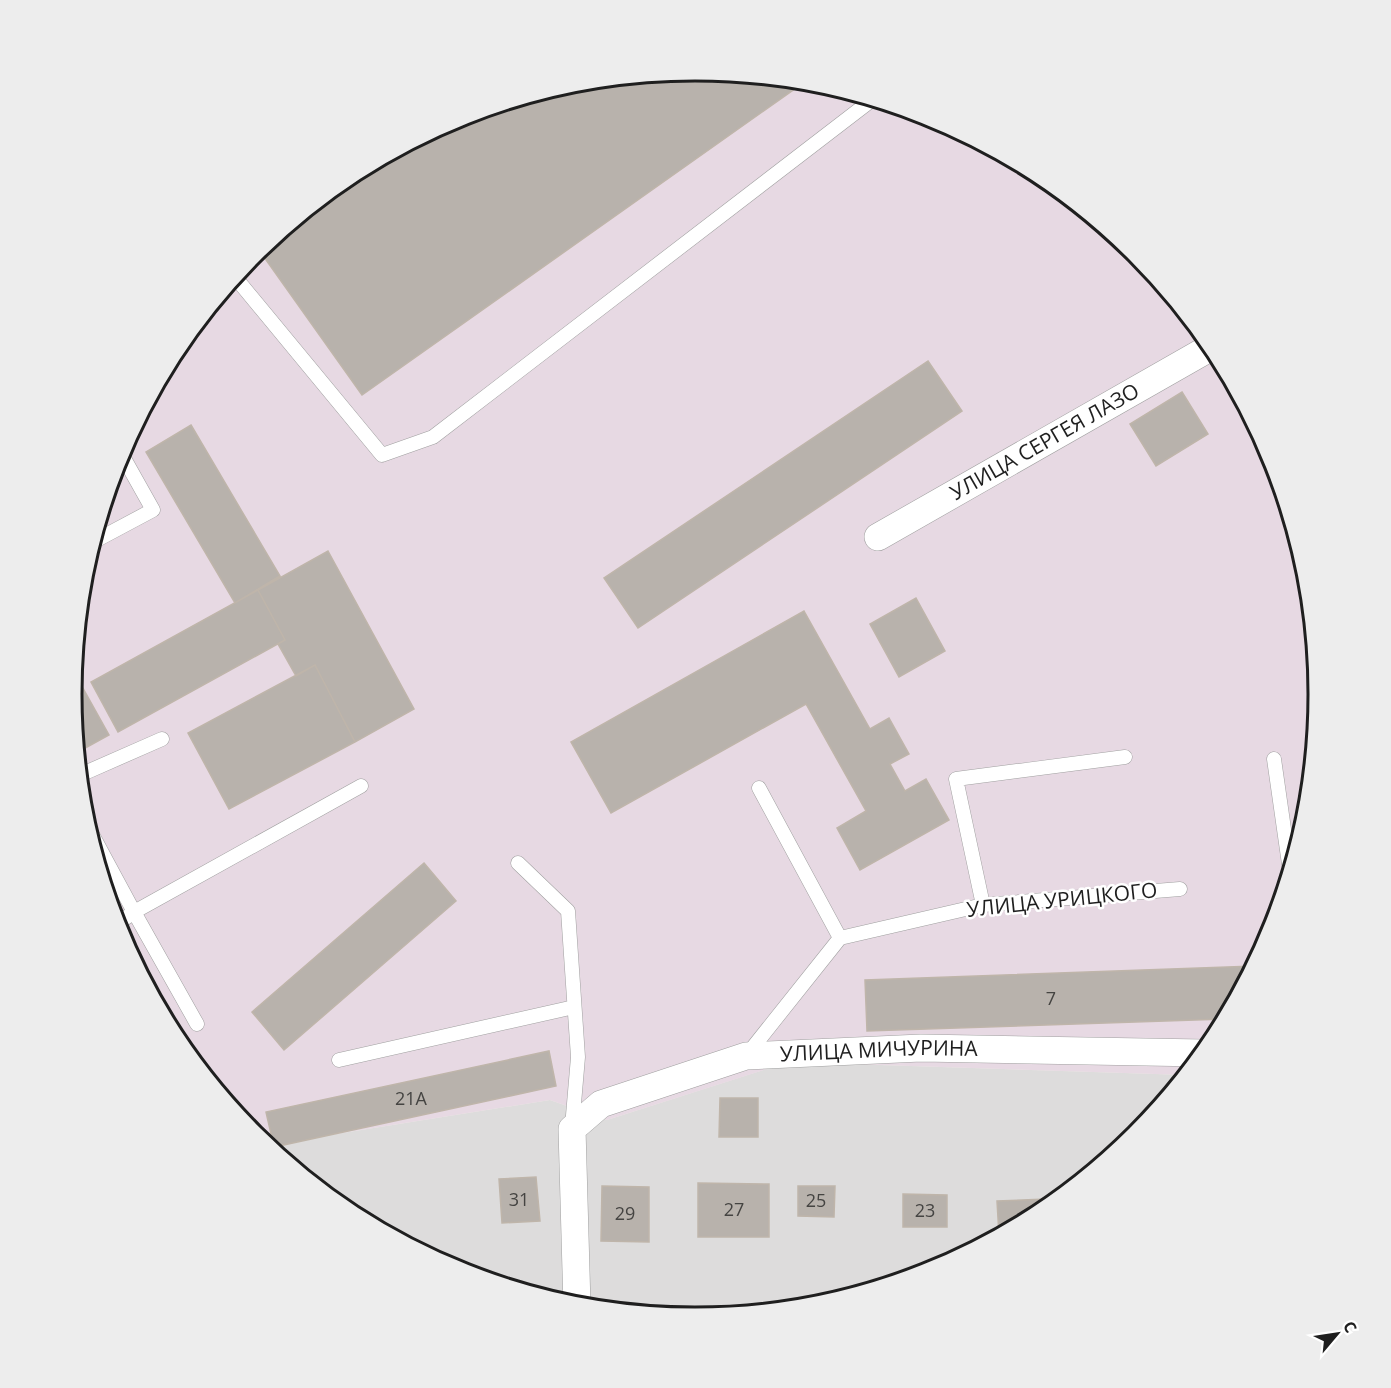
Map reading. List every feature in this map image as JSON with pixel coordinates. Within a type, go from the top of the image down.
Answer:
[{"type":"street","name":"УЛИЦА СЕРГЕЯ ЛАЗО","points":[[878,537],[1204,351]]},
{"type":"street","name":"УЛИЦА МИЧУРИНА","points":[[572,1129],[601,1104],[746,1056],[921,1048],[1192,1053]]},
{"type":"street","points":[[572,1129],[577,1295]]},
{"type":"lane","points":[[241,284],[382,455],[433,437],[865,105]]},
{"type":"lane","points":[[103,537],[153,510],[127,464]]},
{"type":"lane","points":[[88,772],[162,739]]},
{"type":"lane","points":[[983,905],[956,779],[1125,757]]},
{"type":"lane","points":[[1274,759],[1288,854]]},
{"type":"lane","points":[[125,918],[361,786]]},
{"type":"lane","points":[[746,1056],[840,938],[759,788]]},
{"type":"lane","points":[[104,857],[197,1023]]},
{"type":"lane","points":[[518,863],[568,911],[578,1056],[572,1129]]},
{"type":"lane","name":"УЛИЦА УРИЦКОГО","points":[[840,938],[983,905],[1180,889]]},
{"type":"lane","points":[[339,1060],[574,1007]]},
{"type":"shaded area","points":[[655,82],[736,82],[776,86],[854,102],[893,114],[967,144],[1002,163],[1036,184],[1100,233],[1129,261],[1182,321],[1205,353],[1245,423],[1262,459],[1288,535],[1297,574],[1307,654],[1307,734],[1303,774],[1288,853],[1276,891],[1262,929],[1226,1001],[1205,1035],[1176,1075],[789,1062],[607,1120],[550,1100],[279,1143],[209,1067],[165,1000],[129,929],[103,853],[94,814],[84,734],[82,694],[84,654],[94,574],[115,497],[129,459],[165,387],[209,321],[235,290],[291,233],[322,208],[355,184],[424,144],[498,114],[537,102],[615,86]]},
{"type":"shaded area","points":[[788,1062],[1176,1075],[1129,1127],[1100,1155],[1036,1204],[967,1244],[893,1274],[854,1286],[776,1302],[736,1306],[655,1306],[615,1302],[537,1286],[498,1274],[424,1244],[389,1225],[322,1180],[279,1143],[550,1100],[607,1120]]},
{"type":"building","points":[[696,81],[736,82],[794,89],[362,395],[265,258],[291,233],[355,184],[424,144],[461,128],[537,102],[576,93],[655,82]]},
{"type":"building","points":[[928,361],[962,411],[638,628],[604,578]]},
{"type":"building","points":[[1182,392],[1208,434],[1156,466],[1130,424]]},
{"type":"building","points":[[191,425],[280,576],[235,603],[146,452]]},
{"type":"building","points":[[328,551],[414,709],[355,742],[315,665],[296,676],[278,644],[285,640],[258,590]]},
{"type":"building","points":[[258,590],[285,640],[118,732],[91,682]]},
{"type":"building","points":[[916,598],[945,651],[899,677],[870,624]]},
{"type":"building","points":[[804,611],[870,729],[889,718],[909,754],[890,764],[905,791],[926,779],[949,820],[860,870],[837,828],[866,811],[806,704],[611,813],[571,742]]},
{"type":"building","points":[[315,665],[355,742],[229,809],[188,733]]},
{"type":"building","points":[[82,687],[109,735],[85,748]]},
{"type":"building","points":[[424,863],[456,901],[284,1050],[252,1012]]},
{"type":"building","points":[[1244,966],[1215,1019],[867,1031],[865,980]]},
{"type":"building","points":[[549,1051],[556,1086],[281,1145],[272,1136],[266,1112]]},
{"type":"building","points":[[720,1098],[758,1098],[758,1137],[719,1137]]},
{"type":"building","points":[[536,1177],[540,1221],[502,1223],[499,1179]]},
{"type":"building","points":[[698,1183],[769,1184],[769,1237],[698,1237]]},
{"type":"building","points":[[602,1186],[649,1187],[649,1242],[601,1241]]},
{"type":"building","points":[[798,1186],[835,1186],[834,1217],[798,1216]]},
{"type":"building","points":[[903,1194],[947,1195],[947,1227],[903,1227]]},
{"type":"building","points":[[1043,1199],[999,1227],[997,1201]]}]
